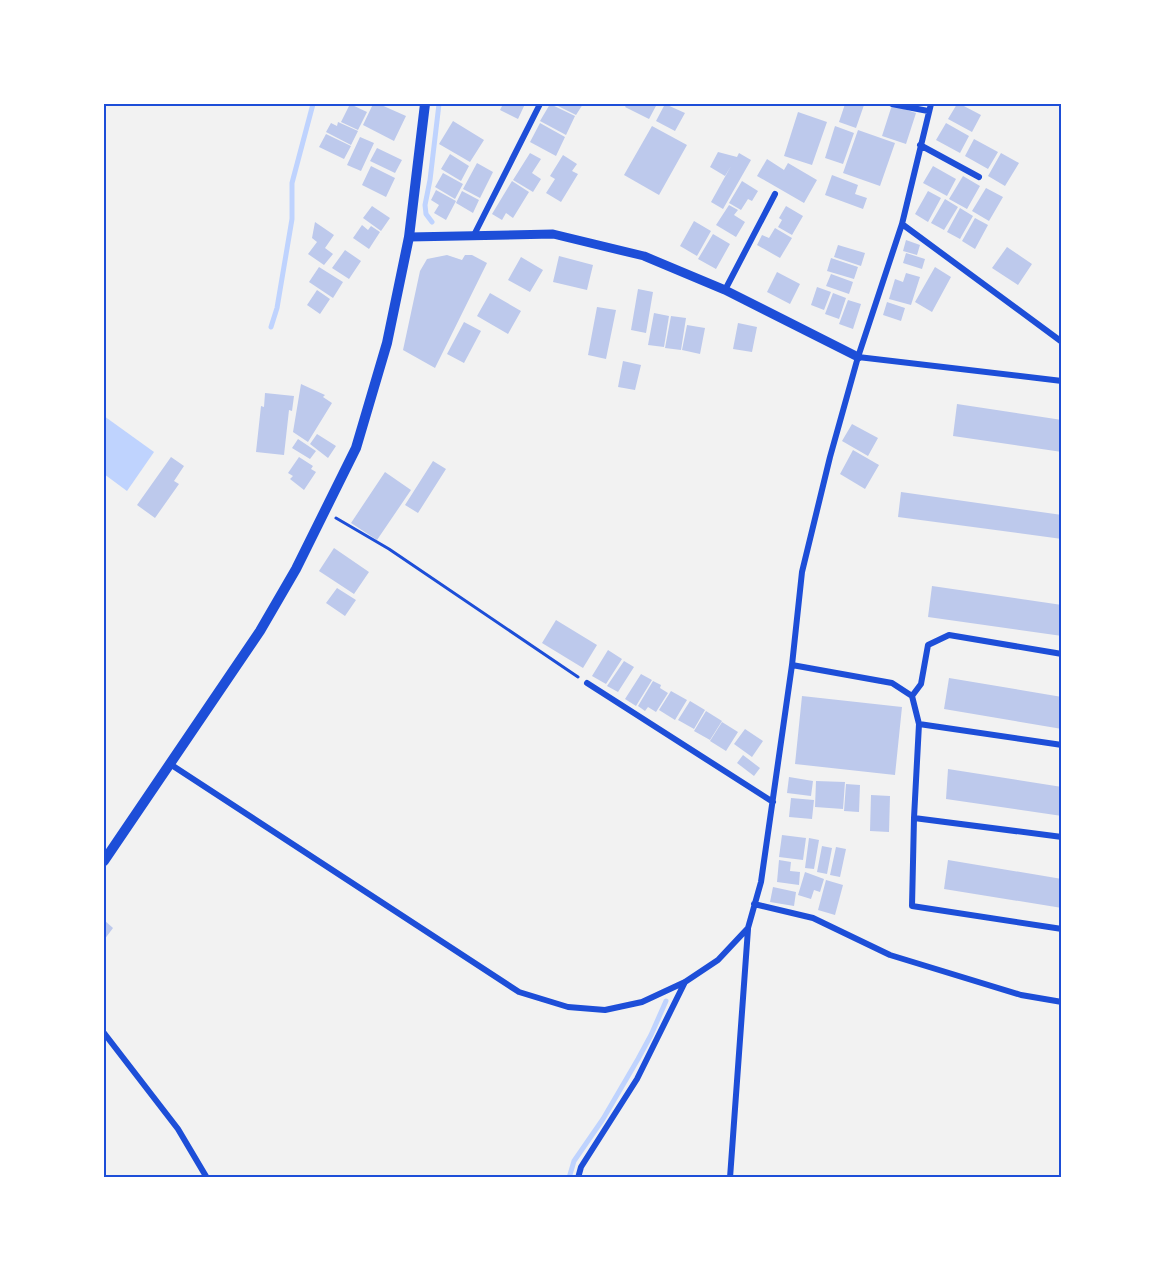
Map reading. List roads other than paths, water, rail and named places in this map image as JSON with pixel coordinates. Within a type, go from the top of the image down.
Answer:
[{"type":"main road","points":[[104,861],[260,631],[296,569],[356,448],[387,343],[409,237],[425,104]]},
{"type":"street","points":[[474,235],[540,104]]},
{"type":"street","points":[[892,104],[928,111]]},
{"type":"street","points":[[730,1178],[748,928],[761,882],[792,665],[802,572],[830,457],[858,357],[902,224],[931,104]]},
{"type":"street","points":[[920,145],[978,177]]},
{"type":"street","points":[[724,290],[775,194]]},
{"type":"street","points":[[902,224],[1062,342]]},
{"type":"street","points":[[409,237],[553,234],[644,256],[724,290],[858,357],[1062,381]]},
{"type":"street","points":[[912,696],[921,684],[928,645],[949,635],[1062,654]]},
{"type":"street","points":[[792,665],[892,683],[912,696],[919,724],[912,906],[1062,928]]},
{"type":"street","points":[[587,683],[773,802]]},
{"type":"street","points":[[919,724],[1062,745]]},
{"type":"street","points":[[170,764],[519,992],[568,1007],[605,1010],[642,1002],[685,982],[718,960],[748,928]]},
{"type":"street","points":[[914,818],[1062,837]]},
{"type":"street","points":[[754,904],[813,918],[890,956],[1021,995],[1062,1002]]},
{"type":"street","points":[[578,1178],[581,1167],[637,1079],[685,982]]},
{"type":"street","points":[[104,1033],[178,1129],[207,1178]]},
{"type":"water","points":[[104,416],[154,452],[127,491],[104,474]]},
{"type":"waterway","points":[[271,327],[277,308],[292,219],[292,183],[313,104]]},
{"type":"waterway","points":[[432,222],[426,214],[425,205],[439,104]]},
{"type":"waterway","points":[[569,1178],[574,1161],[603,1119],[638,1059],[666,1001]]}]
